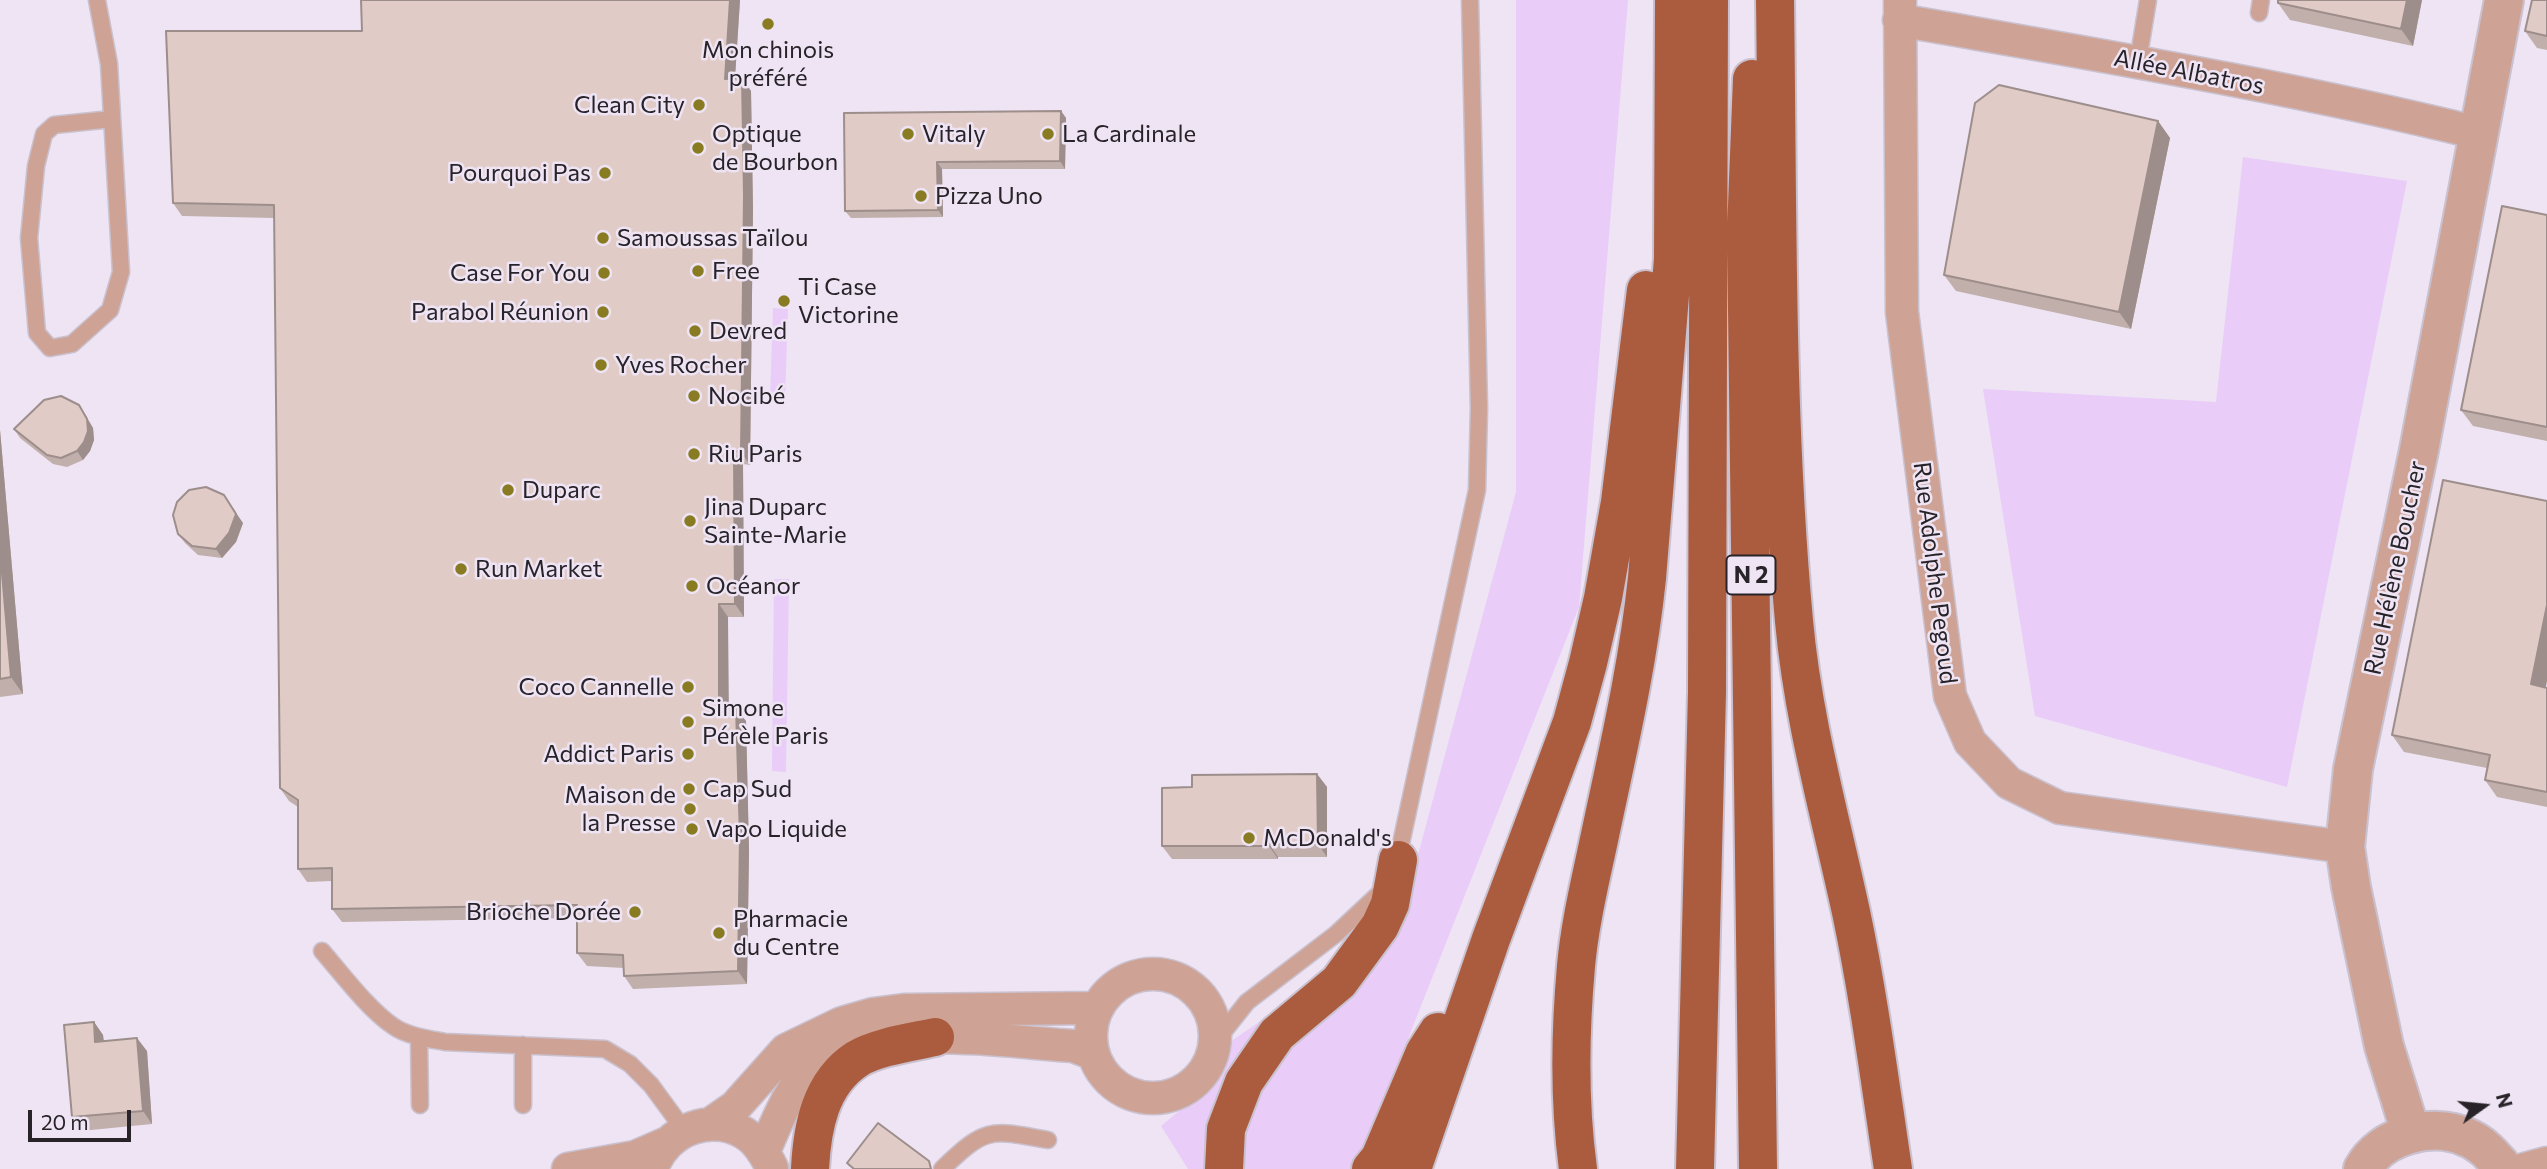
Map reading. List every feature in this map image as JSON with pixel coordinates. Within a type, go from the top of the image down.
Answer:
[{"type":"highway","points":[[1578,1169],[1572,1064],[1576,965],[1642,630],[1673,259],[1674,0]]},
{"type":"highway","name":"N 2","points":[[1695,1159],[1707,692],[1709,0]]},
{"type":"highway","name":"N 2","points":[[1754,0],[1746,231],[1758,1159]]},
{"type":"highway","points":[[1775,0],[1780,424],[1794,623],[1807,719],[1867,997],[1893,1169]]},
{"type":"highway","points":[[1412,1169],[1484,959],[1572,722],[1603,598],[1619,502],[1673,66]]},
{"type":"highway","points":[[1224,1169],[1226,1129],[1244,1082],[1277,1034],[1339,982],[1380,926],[1390,904],[1398,860]]},
{"type":"highway","points":[[1371,1169],[1380,1158],[1425,1052],[1484,959]]},
{"type":"highway","points":[[810,1169],[818,1109],[834,1081],[858,1059],[935,1037]]},
{"type":"street","name":"Rue Hélène Boucher","points":[[2411,1133],[2384,1046],[2345,847],[2353,769],[2420,450],[2504,0]]},
{"type":"street","name":"Allée Albatros","points":[[1899,10],[2478,133]]},
{"type":"street","name":"Rue Adolphe Pegoud","points":[[1899,10],[1902,312],[1950,696],[1970,742],[2009,783],[2060,808],[2345,847]]},
{"type":"street","points":[[1156,973],[1184,981],[1202,997],[1213,1017],[1216,1041],[1206,1070],[1185,1091],[1156,1100],[1127,1094],[1103,1076],[1092,1053],[1090,1030],[1096,1008],[1108,991],[1126,979],[1156,973]]},
{"type":"street","points":[[678,1142],[735,1107],[786,1050],[842,1023],[873,1014],[905,1010],[1096,1008]]},
{"type":"street","points":[[768,1160],[794,1087],[813,1066],[842,1049],[872,1041],[935,1037],[1073,1046],[1092,1053]]},
{"type":"street","points":[[568,1169],[635,1157],[730,1127],[749,1136],[768,1160]]},
{"type":"street","points":[[2363,1169],[2385,1145],[2411,1133],[2439,1130],[2466,1137],[2490,1152],[2504,1169]]},
{"type":"street","points":[[2525,1169],[2547,1163]]},
{"type":"lane","points":[[97,0],[109,64],[121,272],[110,310],[72,344],[50,348],[37,333],[29,238],[36,166],[41,145],[44,134],[54,125],[112,119]]},
{"type":"lane","points":[[1216,1041],[1247,1002],[1336,934],[1371,902],[1385,888],[1398,860],[1477,490],[1479,420],[1470,0]]},
{"type":"lane","points":[[2138,61],[2148,0]]},
{"type":"lane","points":[[322,951],[356,990],[394,1027],[419,1037],[445,1042],[605,1049],[630,1064],[651,1086],[678,1142]]},
{"type":"lane","points":[[419,1037],[420,1105]]},
{"type":"lane","points":[[523,1045],[523,1105]]},
{"type":"lane","points":[[942,1169],[971,1142],[993,1132],[1048,1140]]},
{"type":"shaded area","points":[[1516,0],[1628,0],[1579,607],[1396,1069],[1369,1169],[1188,1169],[1161,1126],[1211,1084],[1233,1040],[1399,925],[1516,492]]},
{"type":"shaded area","points":[[2243,157],[2407,181],[2287,787],[2035,716],[1983,389],[2216,402]]},
{"type":"shaded area","points":[[773,308],[788,309],[785,400],[770,400]]},
{"type":"shaded area","points":[[774,579],[789,579],[786,772],[772,771]]},
{"type":"building","name":"Duparc","points":[[361,0],[730,0],[725,79],[742,78],[744,196],[741,452],[734,451],[735,604],[719,604],[719,708],[736,708],[740,838],[738,971],[624,976],[623,955],[577,953],[577,905],[332,909],[332,868],[298,869],[298,800],[280,788],[274,205],[173,203],[166,31],[362,31]]},
{"type":"building","points":[[2278,0],[2407,0],[2401,29],[2278,3]]},
{"type":"building","points":[[2532,0],[2547,0],[2547,36],[2525,31]]},
{"type":"building","points":[[1999,85],[2158,121],[2119,312],[1944,275],[1975,103]]},
{"type":"building","points":[[1061,111],[1060,161],[937,162],[938,210],[845,211],[844,113]]},
{"type":"building","points":[[2502,206],[2547,215],[2547,427],[2461,410]]},
{"type":"building","points":[[61,396],[79,405],[87,419],[88,431],[77,451],[61,458],[47,455],[14,429],[44,400]]},
{"type":"building","points":[[2443,480],[2547,501],[2547,605],[2531,684],[2547,688],[2547,792],[2485,780],[2490,755],[2392,735]]},
{"type":"building","points":[[206,487],[224,495],[236,514],[229,533],[216,549],[192,546],[178,534],[173,515],[177,502],[189,490]]},
{"type":"building","points":[[0,550],[11,677],[0,679]]},
{"type":"building","name":"McDonald's","points":[[1317,774],[1318,844],[1162,846],[1162,788],[1192,787],[1192,775]]},
{"type":"building","points":[[94,1022],[95,1042],[137,1038],[143,1111],[72,1117],[64,1025]]},
{"type":"building","points":[[878,1123],[929,1161],[931,1169],[854,1169],[847,1163]]},
{"type":"place","name":"Mon chinois préféré","points":[[768,24]]},
{"type":"place","name":"Clean City","points":[[699,105]]},
{"type":"place","name":"Vitaly","points":[[908,134]]},
{"type":"place","name":"La Cardinale","points":[[1048,134]]},
{"type":"place","name":"Optique de Bourbon","points":[[698,148]]},
{"type":"place","name":"Pourquoi Pas","points":[[605,173]]},
{"type":"place","name":"Pizza Uno","points":[[921,196]]},
{"type":"place","name":"Samoussas Taïlou","points":[[603,238]]},
{"type":"place","name":"Free","points":[[698,271]]},
{"type":"place","name":"Case For You","points":[[604,273]]},
{"type":"place","name":"Ti Case Victorine","points":[[784,301]]},
{"type":"place","name":"Parabol Réunion","points":[[603,312]]},
{"type":"place","name":"Devred","points":[[695,331]]},
{"type":"place","name":"Yves Rocher","points":[[601,365]]},
{"type":"place","name":"Nocibé","points":[[694,396]]},
{"type":"place","name":"Riu Paris","points":[[694,454]]},
{"type":"place","name":"Duparc","points":[[508,490]]},
{"type":"place","name":"Jina Duparc Sainte-Marie","points":[[690,521]]},
{"type":"place","name":"Run Market","points":[[461,569]]},
{"type":"place","name":"Océanor","points":[[692,586]]},
{"type":"place","name":"Coco Cannelle","points":[[688,687]]},
{"type":"place","name":"Simone Pérèle Paris","points":[[688,722]]},
{"type":"place","name":"Addict Paris","points":[[688,754]]},
{"type":"place","name":"Cap Sud","points":[[689,789]]},
{"type":"place","name":"Maison de la Presse","points":[[690,809]]},
{"type":"place","name":"Vapo Liquide","points":[[692,829]]},
{"type":"place","name":"McDonald's","points":[[1249,838]]},
{"type":"place","name":"Brioche Dorée","points":[[635,912]]},
{"type":"place","name":"Pharmacie du Centre","points":[[719,933]]}]
